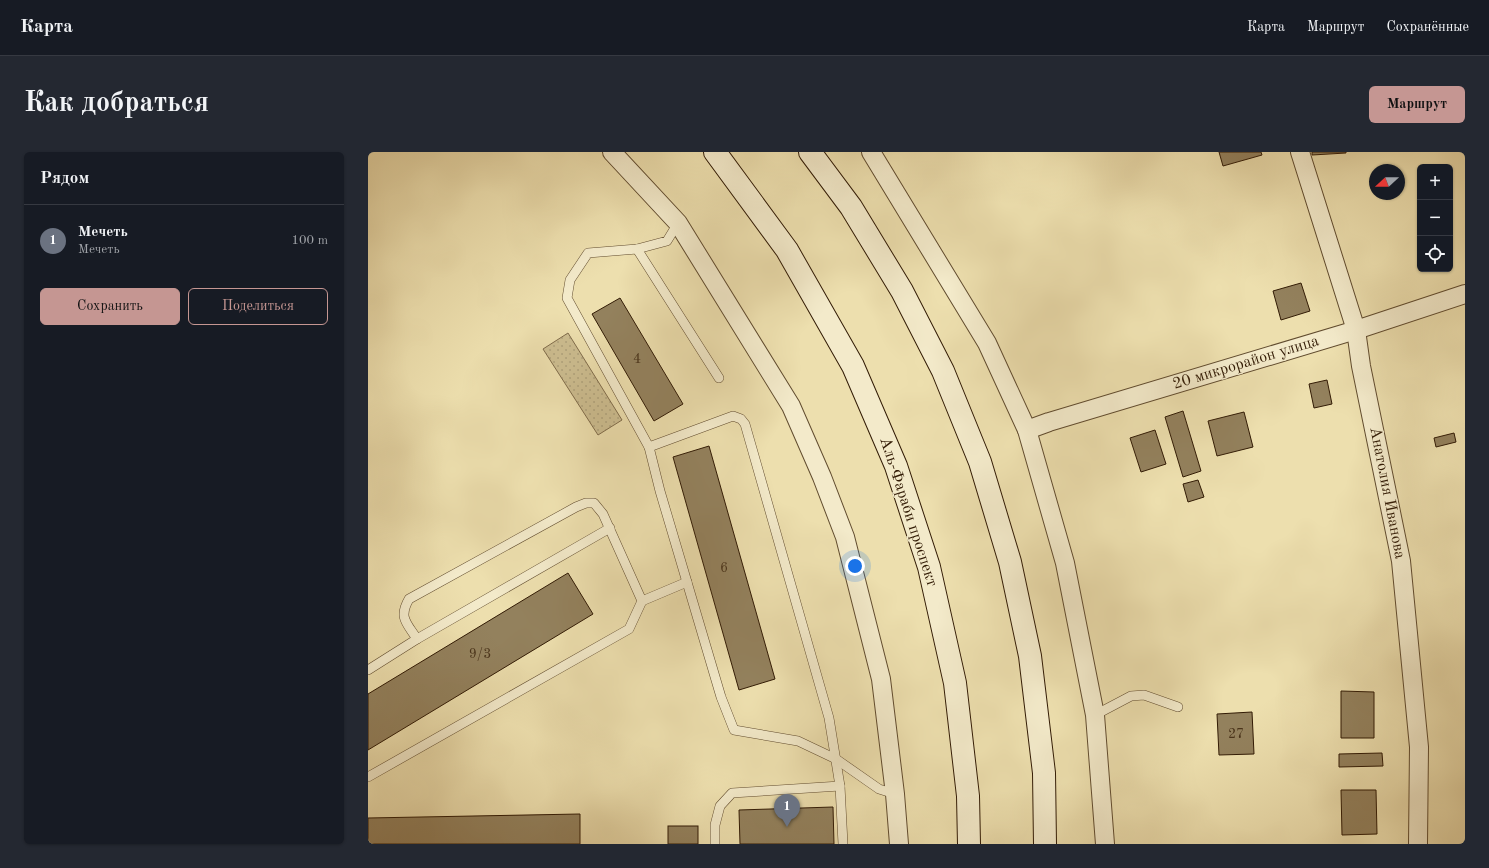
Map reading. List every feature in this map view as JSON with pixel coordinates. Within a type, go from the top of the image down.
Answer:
[{"type":"street","points":[[612,152],[678,223],[791,406],[822,477],[846,537],[881,679],[895,794],[899,844]]},
{"type":"street","name":"Аль-Фараби проспект","points":[[714,152],[787,250],[853,366],[896,466],[929,567],[955,684],[968,796],[969,844]]},
{"type":"street","points":[[810,152],[851,207],[902,291],[943,371],[980,462],[1010,562],[1030,656],[1044,773],[1045,844]]},
{"type":"street","points":[[871,152],[987,344],[1028,430],[1065,563],[1095,715],[1105,844]]},
{"type":"street","name":"Анатолия Иванова","points":[[1300,152],[1356,330],[1361,366],[1401,561],[1418,747],[1418,844]]},
{"type":"street","name":"20 микрорайон улица","points":[[1028,430],[1049,422],[1356,330],[1465,294]]},
{"type":"lane","points":[[678,223],[667,241],[637,250],[588,253],[570,280],[566,298],[649,447],[660,492],[721,697],[734,730],[798,741],[836,759],[879,789],[895,794]]},
{"type":"lane","points":[[637,250],[719,378]]},
{"type":"lane","points":[[649,447],[732,416],[741,420],[745,424],[829,718],[840,786],[844,844]]},
{"type":"lane","points":[[417,639],[404,619],[403,608],[409,599],[576,507],[586,503],[594,504],[603,514],[642,601]]},
{"type":"lane","points":[[368,670],[417,639],[610,528]]},
{"type":"lane","points":[[368,777],[629,629],[642,601],[687,582]]},
{"type":"lane","points":[[1095,715],[1131,696],[1144,695],[1178,706]]},
{"type":"lane","points":[[715,844],[715,825],[720,806],[732,793],[840,786]]},
{"type":"shaded area","points":[[568,333],[622,420],[598,435],[543,349]]},
{"type":"building","points":[[1219,152],[1261,152],[1262,155],[1223,166]]},
{"type":"building","points":[[1312,152],[1346,152],[1346,153],[1312,155]]},
{"type":"building","points":[[1301,283],[1310,311],[1281,320],[1273,291]]},
{"type":"building","points":[[620,298],[683,404],[654,421],[592,314]]},
{"type":"building","points":[[1327,380],[1332,404],[1314,408],[1309,384]]},
{"type":"building","points":[[1183,411],[1201,471],[1183,477],[1165,417]]},
{"type":"building","points":[[1244,412],[1253,447],[1217,456],[1208,421]]},
{"type":"building","points":[[1155,430],[1166,464],[1141,472],[1130,438]]},
{"type":"building","points":[[1454,433],[1456,442],[1436,447],[1434,438]]},
{"type":"building","points":[[709,446],[775,679],[739,690],[673,457]]},
{"type":"building","points":[[1198,480],[1204,497],[1188,502],[1183,484]]},
{"type":"building","points":[[568,573],[593,614],[368,750],[368,694]]},
{"type":"building","points":[[1341,691],[1374,692],[1374,738],[1341,738]]},
{"type":"building","points":[[1252,712],[1254,754],[1219,755],[1217,714]]},
{"type":"building","points":[[1382,753],[1383,766],[1339,767],[1339,754]]},
{"type":"building","points":[[1341,790],[1376,790],[1377,834],[1342,835]]},
{"type":"building","points":[[833,807],[834,844],[740,844],[739,810]]},
{"type":"building","points":[[580,814],[580,844],[368,844],[368,818]]},
{"type":"building","points":[[668,826],[698,826],[698,844],[668,844]]},
{"type":"place","name":"Мечеть","points":[[787,827]]}]
